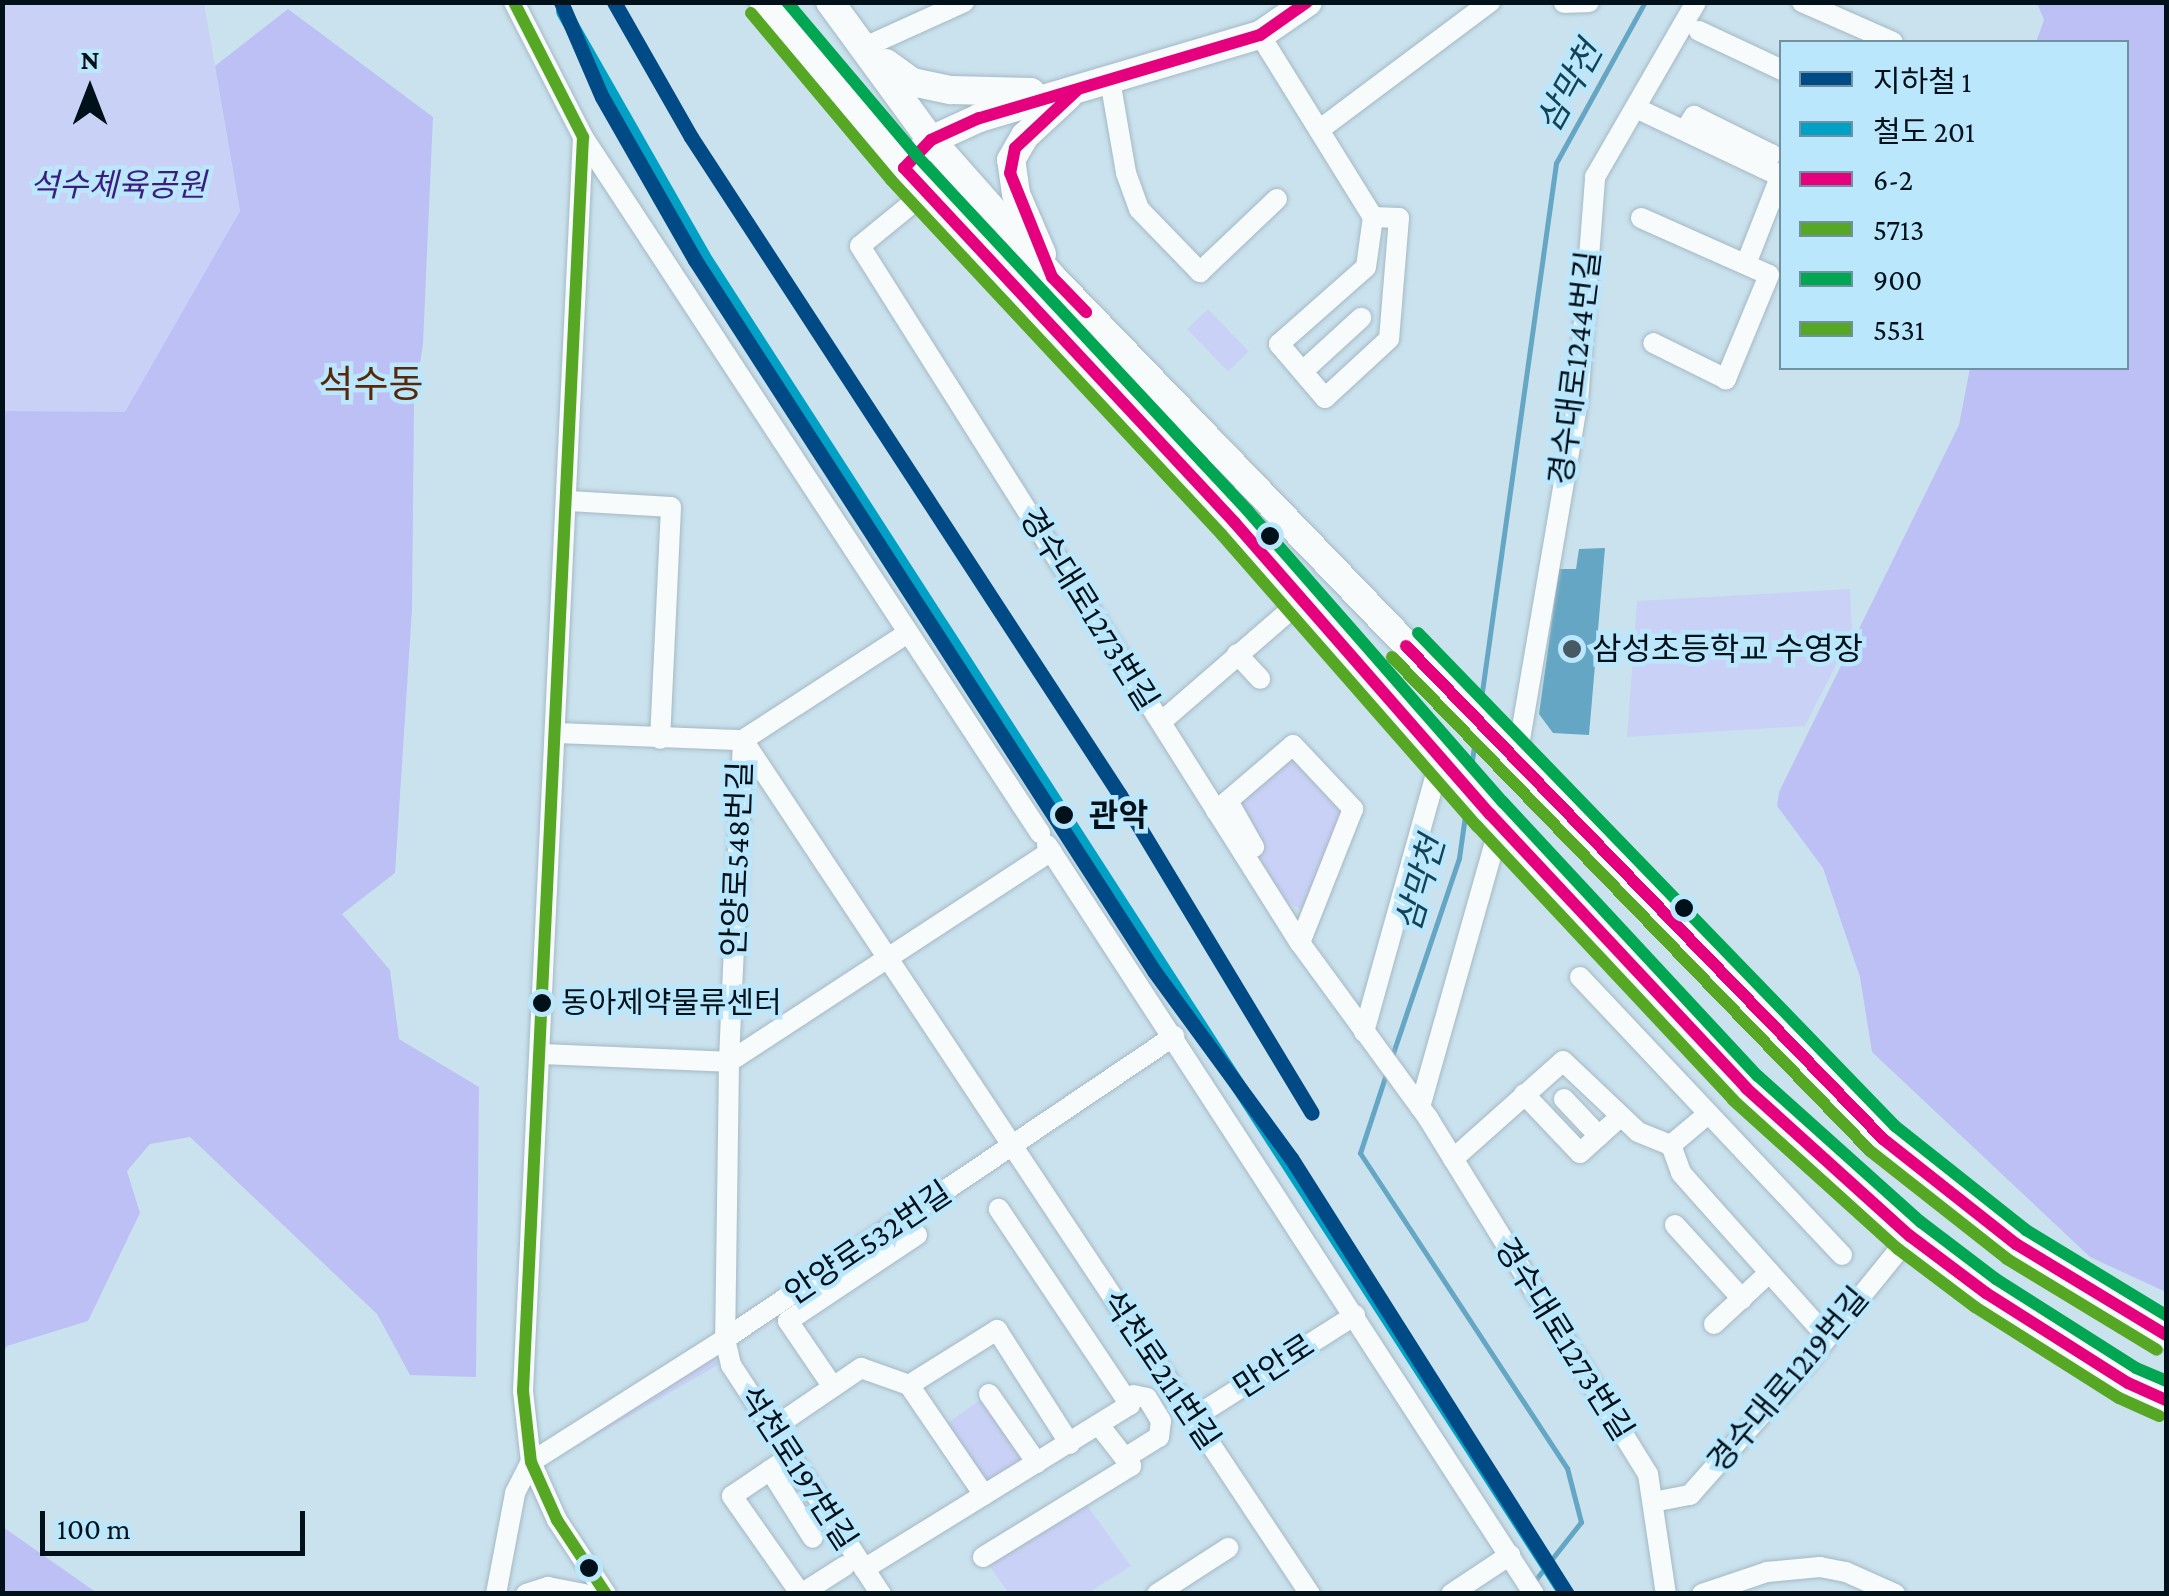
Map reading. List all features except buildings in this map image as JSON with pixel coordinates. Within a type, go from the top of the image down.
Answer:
[{"type":"main road","points":[[764,2],[904,168],[1302,600],[1495,819],[1746,1088],[1910,1236],[2005,1305],[2128,1382],[2166,1400]]},
{"type":"main road","points":[[830,2],[932,140],[1052,277],[1883,1139],[2016,1244],[2166,1335]]},
{"type":"main road","points":[[904,168],[932,140],[979,118],[1260,35],[1308,2]]},
{"type":"main road","points":[[865,47],[912,82],[984,93],[1072,92]]},
{"type":"main road","points":[[1052,277],[1016,194],[1010,160],[1025,136],[1072,92]]},
{"type":"street","points":[[514,2],[583,138],[1174,1036],[1534,1594]]},
{"type":"street","points":[[865,47],[964,2]]},
{"type":"street","points":[[1319,130],[1490,2]]},
{"type":"street","points":[[1564,3],[1589,2]]},
{"type":"street","name":"경수대로1244번길","points":[[1517,757],[1578,400],[1595,177],[1638,109],[1696,2]]},
{"type":"street","points":[[1802,2],[1882,40]]},
{"type":"street","points":[[1699,32],[1779,69]]},
{"type":"street","points":[[1260,35],[1373,216],[1366,267],[1279,344],[1325,398],[1389,339],[1399,218],[1373,216]]},
{"type":"street","points":[[1110,80],[1126,174],[1139,209],[1200,272],[1277,198]]},
{"type":"street","points":[[1638,109],[1777,173],[1746,264]]},
{"type":"street","points":[[583,138],[569,501],[523,1391],[530,1462],[558,1520],[606,1594]]},
{"type":"street","name":"경수대로1273번길","points":[[926,192],[860,246],[1160,722],[1222,806],[1300,943],[1418,1104],[1648,1474],[1666,1594]]},
{"type":"street","points":[[1641,218],[1775,278],[1726,379],[1653,343]]},
{"type":"street","points":[[1366,267],[1395,270]]},
{"type":"street","points":[[1302,371],[1362,318]]},
{"type":"street","points":[[569,501],[671,507],[660,738]]},
{"type":"street","points":[[1160,722],[1302,600]]},
{"type":"street","points":[[557,733],[742,740],[908,633]]},
{"type":"street","points":[[1237,654],[1260,679]]},
{"type":"street","name":"안양로548번길","points":[[742,740],[886,960]]},
{"type":"street","name":"안양로548번길","points":[[729,1062],[742,740]]},
{"type":"street","points":[[1282,898],[1222,806],[1293,745],[1353,810],[1300,943]]},
{"type":"street","points":[[1366,1036],[1442,759]]},
{"type":"street","points":[[1418,1104],[1495,819]]},
{"type":"street","points":[[540,1054],[729,1062],[886,960],[1046,843]]},
{"type":"street","points":[[886,960],[1012,1147]]},
{"type":"street","points":[[1580,977],[1842,1255]]},
{"type":"street","name":"안양로532번길","points":[[530,1462],[725,1338],[1174,1036]]},
{"type":"street","points":[[1453,1159],[1563,1061],[1638,1132],[1671,1144]]},
{"type":"street","points":[[725,1338],[729,1062]]},
{"type":"street","points":[[1524,1094],[1580,1153],[1621,1116]]},
{"type":"street","points":[[1564,1099],[1599,1136]]},
{"type":"street","points":[[1671,1144],[1708,1114]]},
{"type":"street","points":[[1671,1144],[1681,1173],[1826,1336]]},
{"type":"street","name":"석천로211번길","points":[[1012,1147],[1310,1594]]},
{"type":"street","points":[[791,1456],[732,1496],[801,1594],[984,1496],[1130,1405],[999,1209]]},
{"type":"street","points":[[1675,1225],[1742,1299]]},
{"type":"street","points":[[833,1387],[788,1321],[917,1235]]},
{"type":"street","name":"경수대로1219번길","points":[[1653,1502],[1690,1494],[1910,1236]]},
{"type":"street","points":[[1714,1324],[1770,1272]]},
{"type":"street","name":"만안로","points":[[1193,1418],[1355,1315]]},
{"type":"street","points":[[908,1385],[997,1330],[1070,1444]]},
{"type":"street","name":"석천로197번길","points":[[725,1338],[730,1364],[791,1456],[854,1567],[881,1594]]},
{"type":"street","points":[[773,1428],[861,1368],[908,1385],[984,1496]]},
{"type":"street","points":[[989,1394],[1037,1464]]},
{"type":"street","points":[[1125,1458],[1160,1437],[1161,1421],[1147,1398],[1133,1395]]},
{"type":"street","points":[[983,1556],[1131,1466],[1099,1425]]},
{"type":"street","points":[[496,1594],[515,1493],[530,1462]]},
{"type":"street","points":[[770,1470],[813,1538]]},
{"type":"street","points":[[1157,1594],[1228,1548]]},
{"type":"street","points":[[1451,1594],[1514,1561]]},
{"type":"street","points":[[1702,1594],[1767,1572],[1820,1567],[1846,1572],[1895,1594]]},
{"type":"street","points":[[526,1594],[548,1587],[584,1594]]},
{"type":"green space","name":"석수체육공원","points":[[3,3],[204,3],[240,211],[125,413],[3,411]]},
{"type":"green space","points":[[1208,309],[1249,351],[1228,372],[1187,329]]},
{"type":"green space","points":[[1850,589],[1852,634],[1805,726],[1627,737],[1637,601]]},
{"type":"green space","points":[[1293,745],[1353,809],[1309,915],[1282,898],[1228,801]]},
{"type":"green space","points":[[709,1347],[719,1364],[593,1437],[583,1420]]},
{"type":"green space","points":[[989,1394],[1037,1463],[986,1498],[938,1430]]},
{"type":"green space","points":[[1086,1504],[1131,1566],[1088,1593],[1009,1594],[989,1565]]},
{"type":"shaded area","points":[[2037,3],[2166,3],[2166,1292],[2090,1257],[1872,1052],[1860,977],[1823,868],[1777,806],[1779,792],[1959,425],[1970,370],[2129,370],[2129,40],[2037,40],[2044,20]]},
{"type":"shaded area","points":[[288,9],[433,117],[423,344],[414,403],[412,609],[395,873],[342,914],[390,970],[399,1039],[479,1087],[476,1377],[410,1375],[377,1314],[190,1137],[150,1144],[127,1171],[140,1213],[88,1321],[7,1346],[3,1354],[3,411],[125,412],[240,211],[215,66]]},
{"type":"shaded area","name":"삼성초등학교 수영장","points":[[1605,548],[1589,735],[1553,733],[1539,714],[1559,569],[1576,569],[1579,549]]},
{"type":"shaded area","points":[[3,1527],[97,1593],[3,1593]]},
{"type":"waterway","name":"삼막천","points":[[1480,706],[1556,163],[1645,2]]},
{"type":"waterway","name":"삼막천","points":[[1470,775],[1476,732]]},
{"type":"waterway","name":"삼막천","points":[[1391,1059],[1459,858],[1467,801]]},
{"type":"waterway","name":"삼막천","points":[[1386,1074],[1360,1153],[1567,1468],[1581,1522],[1533,1583]]},
{"type":"metro line","name":"1","points":[[561,2],[602,97],[695,260],[1154,971],[1291,1158],[1567,1594]]},
{"type":"metro line","name":"1","points":[[614,2],[691,137],[1120,795],[1312,1113]]},
{"type":"rail line","name":"201","points":[[563,11],[702,255],[1566,1594]]},
{"type":"transit line","name":"5531","points":[[514,2],[583,137],[523,1391],[531,1462],[557,1520],[606,1594]]},
{"type":"transit line","name":"900","points":[[787,2],[917,156],[1248,511],[1503,802],[1758,1076],[1921,1222],[1996,1279],[2136,1368],[2166,1381]]},
{"type":"transit line","name":"6-2","points":[[1307,2],[1260,35],[979,118],[931,140],[904,168],[1235,523],[1490,814],[1746,1088],[1910,1236],[1986,1293],[2128,1383],[2166,1400]]},
{"type":"transit line","name":"5713","points":[[751,13],[891,180],[1222,535],[1477,826],[1733,1100],[1898,1249],[1975,1307],[2119,1398],[2159,1416]]},
{"type":"transit line","name":"6-2","points":[[1077,90],[1015,148],[1010,173],[1052,277],[1086,312]]},
{"type":"transit line","name":"900","points":[[1418,633],[1895,1126],[2026,1230],[2166,1315]]},
{"type":"transit line","name":"6-2","points":[[1406,646],[1883,1139],[2016,1244],[2166,1335]]},
{"type":"transit line","name":"5713","points":[[1392,657],[1870,1151],[2007,1259],[2157,1350]]},
{"type":"place","name":"삼성초등학교 수영장","points":[[1572,649]]},
{"type":"place","name":"관악","points":[[1064,815]]},
{"type":"place","name":"동아제약물류센터","points":[[542,1003]]},
{"type":"district","name":"석수동","points":[[371,385]]}]
